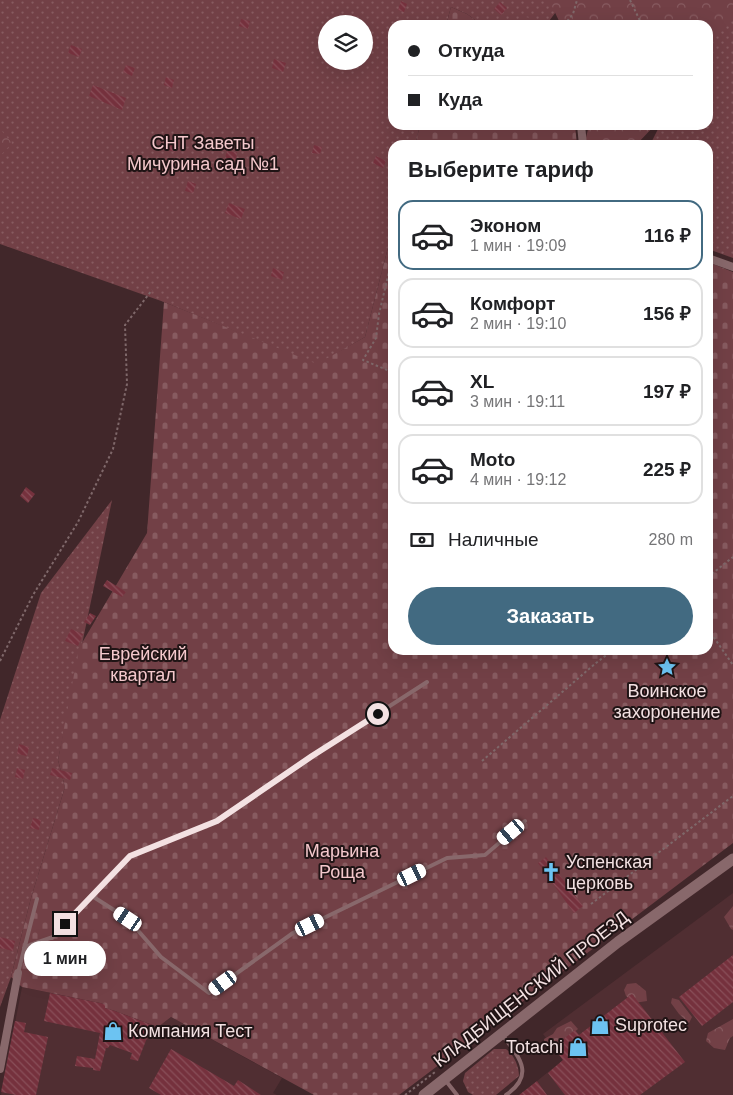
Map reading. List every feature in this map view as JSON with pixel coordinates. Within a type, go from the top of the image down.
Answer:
[{"type":"street","points":[[713,260],[733,267]]},
{"type":"street","name":"КЛАДБИЩЕНСКИЙ ПРОЕЗД","points":[[424,1095],[618,942],[733,858]]},
{"type":"street","points":[[0,1069],[18,972]]},
{"type":"lane","points":[[24,948],[52,938],[130,856],[217,821],[320,751],[427,682]]},
{"type":"lane","points":[[92,896],[128,919],[160,957],[209,993],[293,933],[447,858],[485,855],[525,821]]},
{"type":"lane","points":[[18,972],[37,899]]},
{"type":"lane","points":[[501,1035],[515,1052],[524,1070],[522,1080],[506,1095]]},
{"type":"lane","points":[[445,1079],[457,1095]]},
{"type":"path","points":[[568,20],[573,14],[577,0]]},
{"type":"path","points":[[630,0],[640,20]]},
{"type":"path","points":[[388,276],[379,314],[376,338],[363,360],[388,370]]},
{"type":"path","points":[[0,661],[33,595],[78,522],[113,448],[127,384],[125,325],[152,290]]},
{"type":"path","points":[[713,573],[733,557]]},
{"type":"path","points":[[713,636],[733,665]]},
{"type":"path","points":[[482,761],[606,655]]},
{"type":"path","points":[[591,904],[733,796]]},
{"type":"shaded area","points":[[733,893],[733,1095],[547,1095],[537,1081],[563,1060],[543,1034]]},
{"type":"shaded area","points":[[22,987],[105,1004],[105,1008],[158,1027],[171,1017],[282,1078],[273,1093],[277,1095],[1,1095]]},
{"type":"green space","name":"СНТ Заветы Мичурина сад №1","points":[[0,0],[565,0],[550,20],[475,20],[451,7],[447,20],[388,20],[388,130],[419,130],[416,140],[388,140],[388,248],[365,337],[317,365],[164,302],[0,244]]},
{"type":"green space","points":[[547,0],[733,0],[733,15],[713,39],[713,20],[559,20]]},
{"type":"green space","points":[[451,7],[475,20],[447,20]]},
{"type":"green space","points":[[733,8],[733,258],[713,251],[713,140],[652,140],[658,130],[713,130],[713,37]]},
{"type":"green space","points":[[525,17],[536,20],[523,20]]},
{"type":"green space","points":[[0,129],[12,143],[0,156]]},
{"type":"green space","points":[[419,130],[576,130],[576,140],[416,140]]},
{"type":"green space","points":[[588,130],[650,130],[641,140],[585,140]]},
{"type":"green space","name":"Марьина Роща","points":[[388,248],[388,655],[713,655],[713,264],[733,272],[733,843],[399,1095],[314,1095],[171,1017],[158,1027],[105,1008],[105,1004],[22,987],[11,977],[31,898],[65,787],[58,760],[79,648],[147,533],[164,302],[317,364],[365,337]]},
{"type":"green space","points":[[112,500],[58,760],[65,787],[31,898],[11,977],[0,1007],[0,720],[41,593]]},
{"type":"green space","points":[[733,906],[733,930],[724,917]]},
{"type":"green space","points":[[636,983],[646,991],[647,1001],[634,1003],[626,996],[624,990],[627,984]]},
{"type":"green space","points":[[672,998],[679,1000],[692,1017],[689,1023],[671,1003]]},
{"type":"green space","points":[[733,1019],[733,1036],[730,1038],[725,1050],[714,1048],[706,1041],[708,1033]]},
{"type":"green space","points":[[571,1021],[578,1029],[552,1051],[545,1045],[544,1039],[553,1034],[557,1028]]},
{"type":"green space","points":[[494,1049],[506,1049],[509,1051],[516,1061],[519,1076],[496,1095],[473,1095],[468,1092],[463,1081],[465,1073]]},
{"type":"building","points":[[401,1],[407,4],[404,12],[398,10]]},
{"type":"building","points":[[500,2],[507,8],[501,15],[494,9]]},
{"type":"building","points":[[241,19],[250,21],[248,29],[239,26]]},
{"type":"building","points":[[71,45],[82,49],[79,57],[68,53]]},
{"type":"building","points":[[274,59],[286,63],[283,72],[272,68]]},
{"type":"building","points":[[126,65],[135,68],[132,76],[123,72]]},
{"type":"building","points":[[166,77],[174,80],[172,88],[164,85]]},
{"type":"building","points":[[93,85],[126,98],[122,110],[89,96]]},
{"type":"building","points":[[170,143],[177,145],[175,152],[168,150]]},
{"type":"building","points":[[314,145],[322,147],[320,154],[312,153]]},
{"type":"building","points":[[227,151],[237,152],[236,160],[225,158]]},
{"type":"building","points":[[376,156],[386,161],[383,168],[373,163]]},
{"type":"building","points":[[188,181],[196,184],[193,193],[185,191]]},
{"type":"building","points":[[229,203],[245,209],[241,219],[225,213]]},
{"type":"building","points":[[273,268],[284,272],[282,280],[271,276]]},
{"type":"building","points":[[26,487],[35,494],[28,503],[20,496]]},
{"type":"building","points":[[107,580],[126,592],[122,597],[103,586]]},
{"type":"building","points":[[90,613],[96,616],[90,625],[84,622]]},
{"type":"building","points":[[71,629],[83,634],[78,646],[65,641]]},
{"type":"building","points":[[19,744],[29,747],[27,756],[17,754]]},
{"type":"building","points":[[17,768],[25,770],[23,779],[15,777]]},
{"type":"building","points":[[52,768],[72,773],[70,780],[50,775]]},
{"type":"building","points":[[33,818],[41,820],[39,830],[30,828]]},
{"type":"building","points":[[546,857],[583,906],[574,913],[538,863]]},
{"type":"building","points":[[0,937],[15,941],[13,951],[0,948]]},
{"type":"building","points":[[733,955],[733,1002],[702,1026],[679,997]]},
{"type":"building","points":[[50,993],[105,1004],[105,1008],[152,1025],[138,1061],[130,1059],[132,1053],[110,1045],[106,1048],[100,1071],[93,1070],[93,1068],[75,1066],[77,1056],[95,1059],[100,1033],[44,1021]]},
{"type":"building","points":[[632,994],[685,1062],[640,1095],[565,1095],[548,1073],[563,1060],[553,1047],[575,1030],[579,1035]]},
{"type":"building","points":[[15,1021],[26,1023],[24,1032],[48,1037],[36,1095],[16,1095],[1,1092]]},
{"type":"building","points":[[171,1049],[234,1086],[238,1080],[261,1095],[161,1095],[149,1088]]},
{"type":"building","points":[[537,1081],[547,1095],[519,1095]]},
{"type":"place","name":"Воинское захоронение","points":[[667,667]]},
{"type":"place","name":"Успенская церковь","points":[[551,872]]},
{"type":"place","name":"Suprotec","points":[[600,1025]]},
{"type":"place","name":"Компания Тест","points":[[113,1031]]},
{"type":"place","name":"Totachi","points":[[578,1047]]},
{"type":"route","points":[[65,924],[130,856],[217,821],[312,756],[378,714]]},
{"type":"park label","name":"Еврейский квартал","points":[[143,664]]}]
